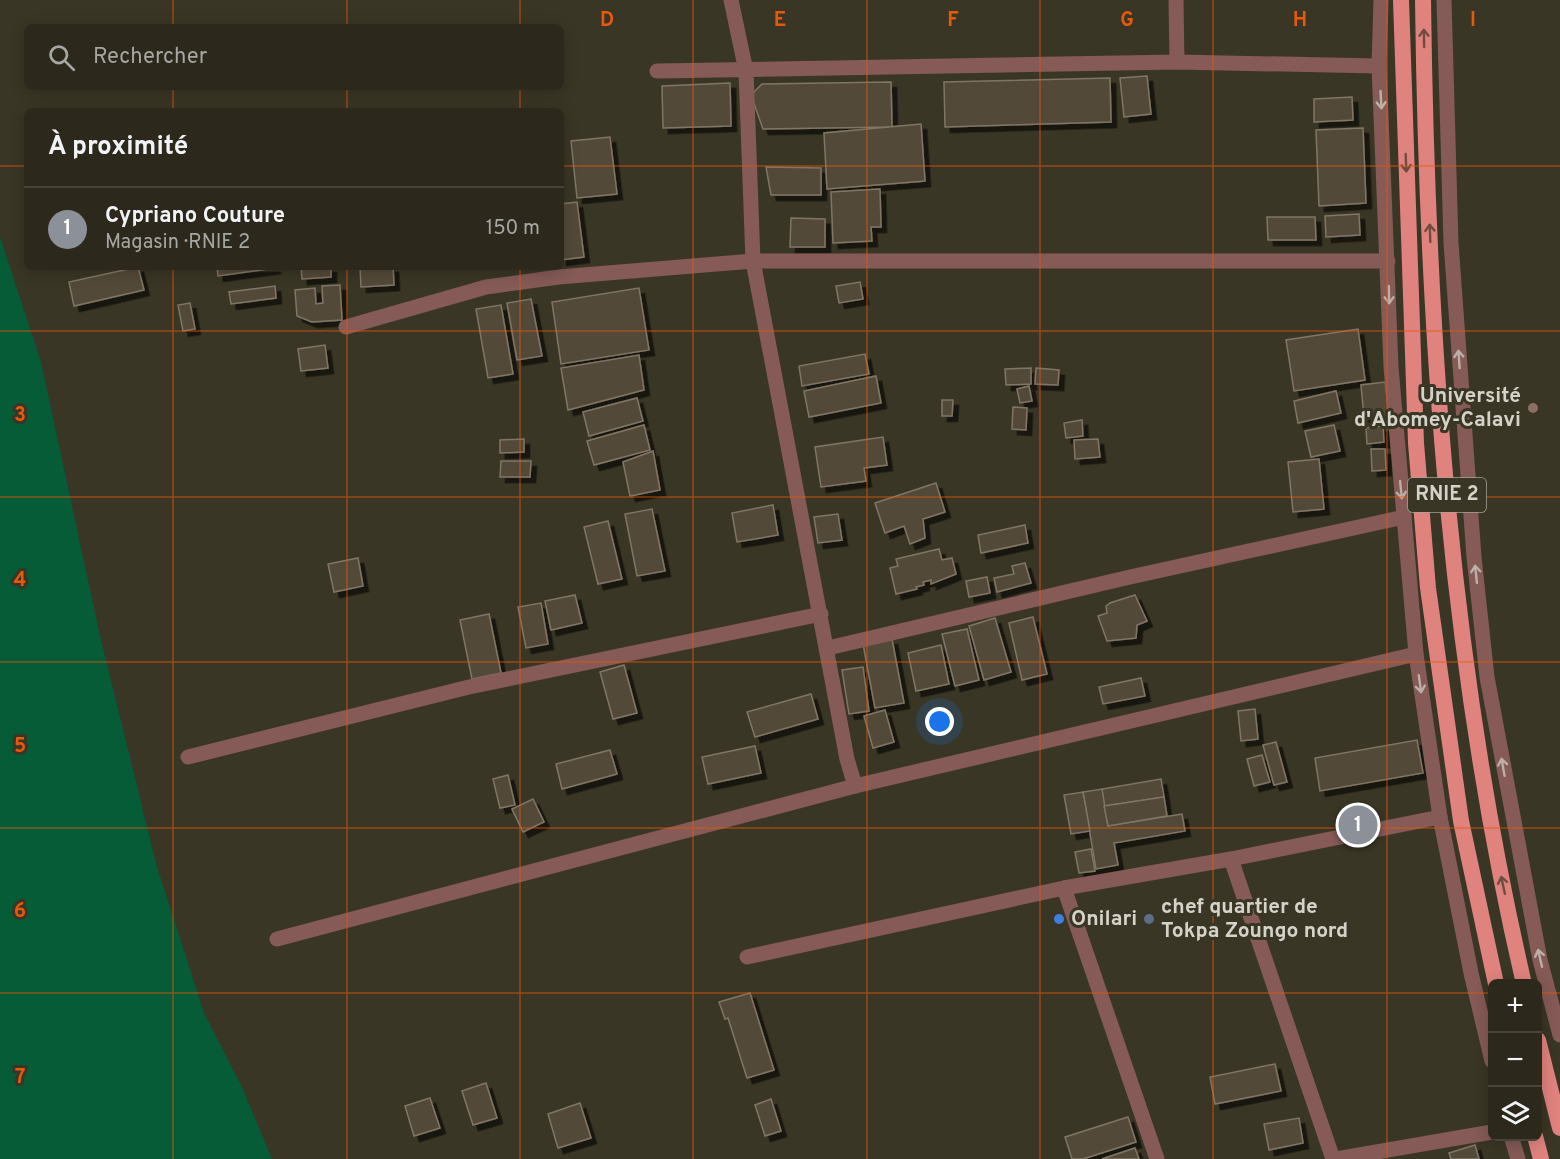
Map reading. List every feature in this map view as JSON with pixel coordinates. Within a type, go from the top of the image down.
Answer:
[{"type":"highway","name":"RNIE 2","points":[[1401,0],[1416,443],[1428,588],[1461,821],[1495,979]]},
{"type":"highway","name":"RNIE 2","points":[[1424,0],[1431,256],[1443,458],[1477,747],[1489,824],[1523,979]]},
{"type":"highway","points":[[1542,1056],[1560,1128]]},
{"type":"highway","points":[[1536,1141],[1541,1159]]},
{"type":"street","points":[[731,0],[746,71],[753,261],[828,648],[847,759],[855,786]]},
{"type":"street","points":[[1176,0],[1177,62]]},
{"type":"street","points":[[1381,0],[1379,66],[1391,366],[1416,654],[1440,817],[1471,973],[1488,1044]]},
{"type":"street","points":[[1444,0],[1452,254],[1472,534],[1487,676],[1540,960],[1560,1035]]},
{"type":"street","points":[[657,71],[1177,62],[1379,66]]},
{"type":"street","points":[[346,327],[486,287],[559,278],[753,261],[1388,261]]},
{"type":"street","points":[[828,648],[1130,577],[1404,517]]},
{"type":"street","points":[[188,757],[469,687],[821,614]]},
{"type":"street","points":[[277,939],[855,786],[1416,654]]},
{"type":"street","points":[[747,957],[1064,888],[1232,859],[1440,817]]},
{"type":"street","points":[[1232,859],[1335,1159],[1488,1133]]},
{"type":"street","points":[[1064,888],[1157,1159]]},
{"type":"street","points":[[1512,1141],[1518,1159]]},
{"type":"green space","points":[[0,237],[41,362],[100,636],[157,867],[204,1013],[242,1087],[272,1159],[0,1159]]},
{"type":"building","points":[[1147,76],[1151,114],[1124,117],[1120,78]]},
{"type":"building","points":[[1110,78],[1111,122],[945,127],[944,82]]},
{"type":"building","points":[[891,82],[892,127],[763,129],[751,95],[762,84]]},
{"type":"building","points":[[730,83],[731,126],[663,128],[662,86]]},
{"type":"building","points":[[1352,97],[1353,120],[1314,122],[1314,99]]},
{"type":"building","points":[[921,124],[925,181],[827,189],[824,133]]},
{"type":"building","points":[[1363,128],[1366,203],[1319,206],[1316,130]]},
{"type":"building","points":[[610,137],[617,194],[577,198],[571,141]]},
{"type":"building","points":[[766,167],[821,168],[821,195],[771,195]]},
{"type":"building","points":[[880,189],[881,227],[871,227],[872,241],[833,243],[831,192]]},
{"type":"building","points":[[577,202],[584,257],[564,260],[564,204]]},
{"type":"building","points":[[1359,214],[1360,235],[1326,237],[1325,216]]},
{"type":"building","points":[[1267,217],[1315,217],[1316,240],[1268,240]]},
{"type":"building","points":[[791,218],[825,219],[825,247],[790,247]]},
{"type":"building","points":[[124,270],[139,270],[144,290],[74,306],[69,282]]},
{"type":"building","points":[[217,270],[261,270],[218,276]]},
{"type":"building","points":[[301,270],[331,270],[331,277],[302,279]]},
{"type":"building","points":[[360,270],[393,270],[394,285],[361,287]]},
{"type":"building","points":[[860,282],[863,299],[839,303],[836,286]]},
{"type":"building","points":[[340,285],[342,320],[312,322],[297,316],[295,290],[315,288],[316,304],[323,303],[322,286]]},
{"type":"building","points":[[275,286],[276,298],[231,304],[229,292]]},
{"type":"building","points":[[639,288],[649,350],[561,364],[552,302]]},
{"type":"building","points":[[531,299],[542,356],[517,360],[507,303]]},
{"type":"building","points":[[190,303],[195,329],[183,331],[178,305]]},
{"type":"building","points":[[501,305],[513,374],[488,378],[476,309]]},
{"type":"building","points":[[1358,329],[1365,380],[1294,391],[1286,340]]},
{"type":"building","points":[[325,345],[328,368],[301,371],[298,349]]},
{"type":"building","points":[[865,354],[869,374],[802,386],[799,366]]},
{"type":"building","points":[[639,355],[644,390],[568,410],[561,368]]},
{"type":"building","points":[[1031,368],[1031,384],[1006,385],[1005,369]]},
{"type":"building","points":[[1036,368],[1059,370],[1058,385],[1035,384]]},
{"type":"building","points":[[876,376],[881,403],[809,417],[804,391]]},
{"type":"building","points":[[1385,382],[1389,415],[1364,417],[1361,385]]},
{"type":"building","points":[[1029,386],[1032,401],[1020,403],[1017,389]]},
{"type":"building","points":[[1336,391],[1341,413],[1298,423],[1294,401]]},
{"type":"building","points":[[637,398],[643,421],[589,436],[583,412]]},
{"type":"building","points":[[942,400],[953,400],[952,416],[942,416]]},
{"type":"building","points":[[1013,407],[1027,408],[1026,430],[1012,429]]},
{"type":"building","points":[[1082,420],[1083,436],[1066,438],[1064,423]]},
{"type":"building","points":[[644,425],[650,450],[594,465],[587,441]]},
{"type":"building","points":[[1334,425],[1340,451],[1311,457],[1305,431]]},
{"type":"building","points":[[1383,426],[1384,442],[1367,444],[1366,428]]},
{"type":"building","points":[[883,437],[887,465],[864,468],[866,481],[821,487],[815,447]]},
{"type":"building","points":[[524,439],[524,452],[500,453],[500,440]]},
{"type":"building","points":[[1098,439],[1100,457],[1075,459],[1074,440]]},
{"type":"building","points":[[1371,449],[1385,449],[1386,470],[1372,471]]},
{"type":"building","points":[[653,451],[660,490],[630,496],[623,462]]},
{"type":"building","points":[[1319,459],[1324,509],[1293,512],[1288,462]]},
{"type":"building","points":[[501,461],[531,461],[530,477],[500,477]]},
{"type":"building","points":[[936,483],[945,512],[923,519],[925,538],[910,544],[904,526],[885,533],[875,503]]},
{"type":"building","points":[[773,505],[778,535],[737,542],[732,513]]},
{"type":"building","points":[[652,509],[665,571],[637,576],[625,514]]},
{"type":"building","points":[[838,514],[842,540],[818,543],[814,517]]},
{"type":"building","points":[[608,521],[622,579],[598,584],[584,527]]},
{"type":"building","points":[[1025,525],[1028,543],[981,553],[978,535]]},
{"type":"building","points":[[939,549],[942,560],[952,558],[956,574],[931,584],[931,580],[923,582],[924,585],[916,587],[917,589],[896,594],[890,568],[898,566],[896,559]]},
{"type":"building","points":[[358,558],[363,586],[334,592],[328,564]]},
{"type":"building","points":[[1025,563],[1031,583],[997,592],[994,578],[1014,574],[1012,566]]},
{"type":"building","points":[[987,577],[990,593],[969,597],[966,581]]},
{"type":"building","points":[[575,595],[582,623],[551,630],[545,601]]},
{"type":"building","points":[[1135,595],[1147,621],[1137,625],[1136,638],[1107,641],[1098,616],[1107,613],[1106,606],[1110,603]]},
{"type":"building","points":[[541,603],[548,644],[526,648],[518,607]]},
{"type":"building","points":[[489,614],[501,673],[472,679],[460,620]]},
{"type":"building","points":[[1033,617],[1047,674],[1022,680],[1009,623]]},
{"type":"building","points":[[995,618],[1011,672],[984,680],[969,626]]},
{"type":"building","points":[[967,629],[979,680],[955,686],[942,634]]},
{"type":"building","points":[[892,639],[904,703],[875,708],[863,644]]},
{"type":"building","points":[[941,645],[949,684],[916,691],[908,653]]},
{"type":"building","points":[[624,665],[637,713],[613,719],[600,672]]},
{"type":"building","points":[[863,667],[869,711],[849,714],[842,670]]},
{"type":"building","points":[[1141,678],[1145,696],[1103,704],[1099,687]]},
{"type":"building","points":[[811,694],[818,719],[755,737],[747,712]]},
{"type":"building","points":[[1255,709],[1258,739],[1241,741],[1238,711]]},
{"type":"building","points":[[885,710],[894,742],[873,748],[864,716]]},
{"type":"building","points":[[1417,740],[1423,773],[1320,791],[1315,758]]},
{"type":"building","points":[[1276,742],[1287,782],[1274,785],[1263,745]]},
{"type":"building","points":[[755,746],[761,773],[708,784],[702,757]]},
{"type":"building","points":[[610,750],[617,774],[562,789],[556,764]]},
{"type":"building","points":[[1262,755],[1270,782],[1254,786],[1247,759]]},
{"type":"building","points":[[508,775],[515,805],[500,808],[493,779]]},
{"type":"building","points":[[1161,779],[1164,797],[1104,806],[1102,789]]},
{"type":"building","points":[[1102,789],[1108,826],[1182,814],[1185,831],[1114,843],[1118,865],[1096,869],[1083,792]]},
{"type":"building","points":[[1083,792],[1090,831],[1071,834],[1064,795]]},
{"type":"building","points":[[1164,797],[1167,816],[1108,826],[1104,806]]},
{"type":"building","points":[[533,799],[544,822],[523,832],[512,809]]},
{"type":"building","points":[[1091,849],[1095,871],[1079,873],[1075,852]]},
{"type":"building","points":[[750,993],[774,1070],[747,1078],[728,1018],[725,1019],[719,1002]]},
{"type":"building","points":[[1275,1064],[1281,1091],[1215,1104],[1210,1077]]},
{"type":"building","points":[[486,1083],[497,1118],[473,1125],[462,1091]]},
{"type":"building","points":[[430,1098],[440,1128],[414,1136],[405,1106]]},
{"type":"building","points":[[771,1099],[781,1131],[765,1136],[755,1105]]},
{"type":"building","points":[[580,1103],[591,1138],[558,1148],[548,1114]]},
{"type":"building","points":[[1128,1117],[1136,1142],[1083,1159],[1072,1159],[1065,1137]]},
{"type":"building","points":[[1299,1118],[1303,1143],[1269,1150],[1264,1124]]},
{"type":"building","points":[[1475,1145],[1479,1159],[1451,1159],[1449,1153]]},
{"type":"building","points":[[1135,1148],[1139,1159],[1102,1159]]},
{"type":"place","name":"Université d'Abomey-Calavi","points":[[1533,408]]},
{"type":"place","name":"Cypriano Couture","points":[[1358,825]]},
{"type":"place","name":"Onilari","points":[[1059,919]]},
{"type":"place","name":"chef quartier de Tokpa Zoungo nord","points":[[1149,919]]}]
